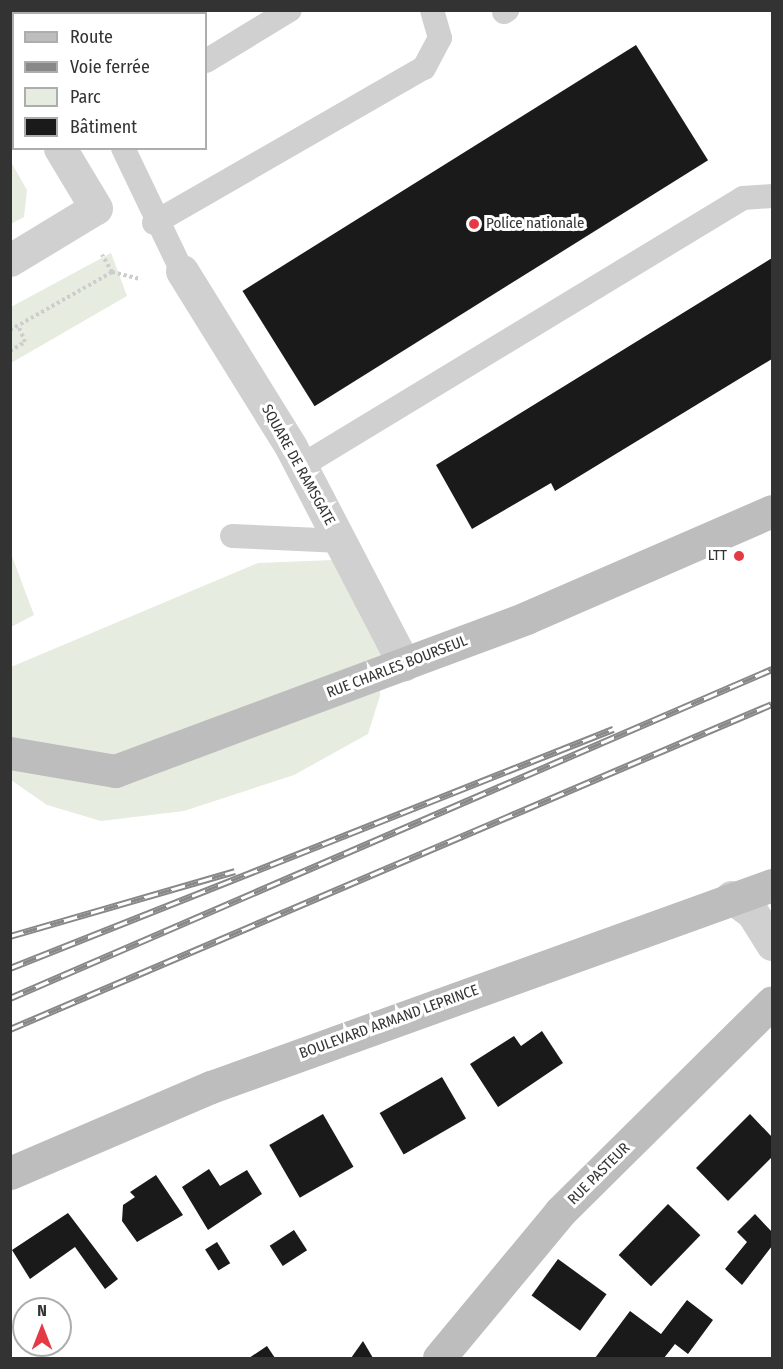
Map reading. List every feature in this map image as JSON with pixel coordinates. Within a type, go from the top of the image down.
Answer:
[{"type":"street","points":[[10,260],[96,208],[61,150]]},
{"type":"street","name":"SQUARE DE RAMSGATE","points":[[182,272],[301,466],[404,664]]},
{"type":"street","name":"RUE CHARLES BOURSEUL","points":[[10,753],[115,771],[404,664],[772,512]]},
{"type":"street","name":"BOULEVARD ARMAND LEPRINCE","points":[[10,1173],[211,1087],[731,897],[772,885]]},
{"type":"street","points":[[731,897],[752,912],[772,944]]},
{"type":"street","name":"RUE PASTEUR","points":[[438,1359],[560,1212],[772,1002]]},
{"type":"lane","points":[[207,60],[290,10]]},
{"type":"lane","points":[[154,223],[424,68],[440,38],[432,10]]},
{"type":"lane","points":[[124,150],[154,223],[182,272]]},
{"type":"lane","points":[[301,466],[743,198],[770,192]]},
{"type":"lane","points":[[232,536],[341,541]]},
{"type":"path","points":[[10,330],[112,272],[79,218]]},
{"type":"path","points":[[10,351],[25,342],[18,325]]},
{"type":"green space","points":[[11,162],[27,190],[24,217],[11,224]]},
{"type":"green space","points":[[111,253],[127,296],[11,363],[11,307]]},
{"type":"green space","points":[[10,551],[34,615],[11,627],[10,627]]},
{"type":"green space","points":[[333,560],[382,631],[380,696],[368,734],[294,775],[184,811],[101,821],[47,805],[11,780],[11,667],[258,563]]},
{"type":"building","points":[[10,10],[87,10],[88,12],[12,12],[12,24]]},
{"type":"building","name":"Police nationale","points":[[636,45],[708,160],[315,406],[243,291]]},
{"type":"building","points":[[772,258],[772,359],[555,491],[551,483],[472,529],[436,465]]},
{"type":"building","points":[[542,1031],[563,1063],[498,1107],[470,1064],[514,1036],[521,1046]]},
{"type":"building","points":[[442,1077],[466,1119],[404,1155],[380,1113]]},
{"type":"building","points":[[323,1114],[354,1167],[300,1198],[269,1145]]},
{"type":"building","points":[[750,1114],[772,1137],[772,1157],[728,1201],[696,1168]]},
{"type":"building","points":[[209,1169],[220,1186],[247,1170],[262,1194],[208,1230],[182,1187]]},
{"type":"building","points":[[156,1175],[183,1215],[137,1242],[122,1221],[123,1205],[135,1197],[130,1192]]},
{"type":"building","points":[[668,1204],[700,1235],[651,1286],[619,1255]]},
{"type":"building","points":[[68,1213],[118,1279],[105,1289],[75,1247],[30,1279],[12,1250]]},
{"type":"building","points":[[755,1214],[772,1232],[772,1246],[742,1285],[725,1269],[747,1242],[737,1232]]},
{"type":"building","points":[[294,1230],[307,1250],[283,1266],[270,1246]]},
{"type":"building","points":[[217,1242],[230,1263],[218,1271],[205,1249]]},
{"type":"building","points":[[558,1259],[607,1294],[580,1331],[532,1295]]},
{"type":"building","points":[[687,1300],[713,1320],[688,1354],[675,1344],[664,1358],[595,1358],[630,1311],[661,1334]]},
{"type":"building","points":[[363,1341],[373,1358],[351,1358]]},
{"type":"building","points":[[267,1346],[275,1358],[249,1358]]},
{"type":"railway","points":[[10,998],[772,669]]},
{"type":"railway","points":[[10,1029],[772,704]]},
{"type":"railway","points":[[10,968],[613,729]]},
{"type":"railway","points":[[10,936],[235,871]]},
{"type":"place","name":"Police nationale","points":[[474,224]]},
{"type":"place","name":"LTT","points":[[739,556]]}]
